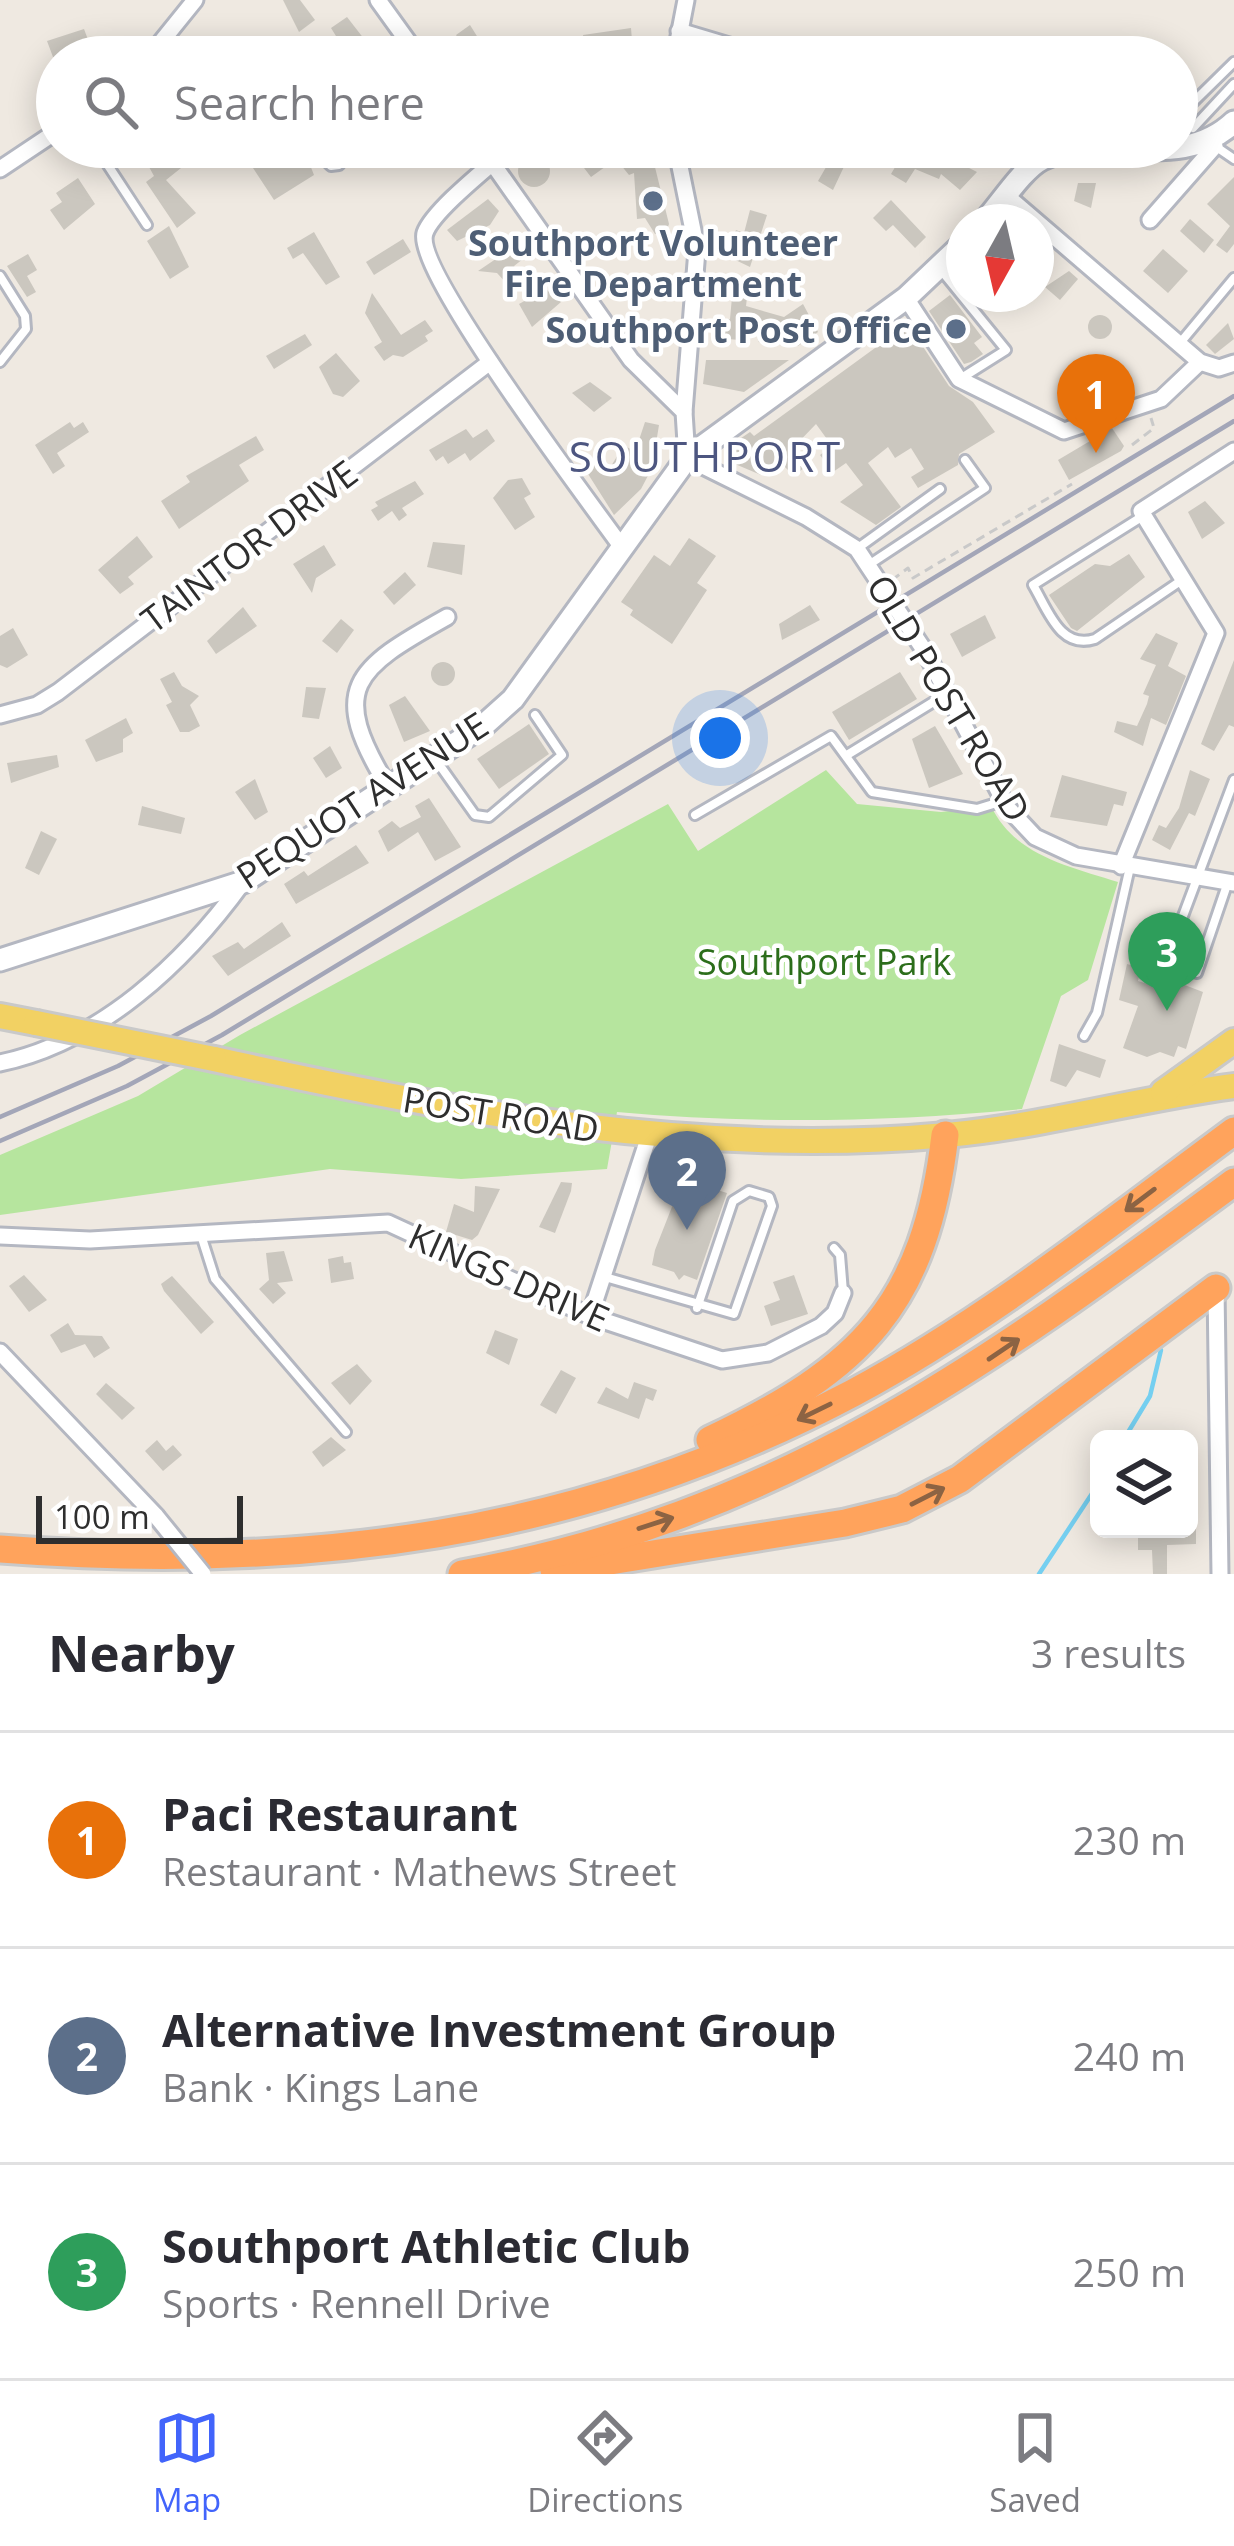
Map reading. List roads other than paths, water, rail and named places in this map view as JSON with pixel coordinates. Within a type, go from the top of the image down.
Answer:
[{"type":"highway","points":[[0,1549],[211,1558],[378,1546],[510,1521],[623,1490],[810,1415],[988,1310],[1234,1131]]},
{"type":"highway","points":[[378,1546],[646,1467],[738,1427],[809,1385],[878,1324],[913,1270],[931,1227],[945,1135]]},
{"type":"highway","points":[[462,1574],[580,1547],[675,1517],[859,1437],[1030,1332],[1234,1182]]},
{"type":"highway","points":[[526,1574],[902,1509],[960,1478],[1225,1281]]},
{"type":"main road","name":"POST ROAD","points":[[0,1016],[476,1113],[649,1136],[945,1135],[1080,1116],[1156,1096],[1234,1086]]},
{"type":"main road","points":[[1156,1096],[1234,1042]]},
{"type":"main road","name":"POST ROAD","points":[[1080,1116],[1101,1120],[1234,1102]]},
{"type":"street","points":[[165,36],[195,0]]},
{"type":"street","points":[[378,0],[404,36]]},
{"type":"street","points":[[678,36],[686,0]]},
{"type":"street","points":[[679,31],[696,36]]},
{"type":"street","points":[[1198,162],[1234,122]]},
{"type":"street","points":[[1198,147],[1213,144]]},
{"type":"street","points":[[0,169],[36,145]]},
{"type":"street","points":[[489,168],[429,226],[424,247],[490,362],[621,546]]},
{"type":"street","points":[[496,168],[631,360],[684,412]]},
{"type":"street","points":[[680,168],[697,250],[684,412],[687,458]]},
{"type":"street","points":[[1001,204],[1033,168]]},
{"type":"street","points":[[1150,220],[1193,168]]},
{"type":"street","points":[[1008,197],[1200,362],[1219,368],[1234,363]]},
{"type":"street","name":"PEQUOT AVENUE","points":[[0,960],[243,882],[435,759],[513,699],[687,458],[906,298],[946,262]]},
{"type":"street","points":[[906,298],[959,380],[1064,430],[1161,398],[1200,362]]},
{"type":"street","name":"TAINTOR DRIVE","points":[[0,715],[37,705],[58,692],[490,362]]},
{"type":"street","points":[[1234,451],[1141,511],[1216,633],[1234,639]]},
{"type":"street","name":"OLD POST ROAD","points":[[687,458],[806,517],[856,549],[949,692],[1021,826],[1048,845],[1125,866],[1231,883]]},
{"type":"street","points":[[388,788],[356,729],[353,713],[362,676],[384,653],[447,617]]},
{"type":"street","points":[[1125,866],[1216,633]]},
{"type":"street","points":[[0,1063],[33,1053],[133,999],[202,935],[243,882]]},
{"type":"street","points":[[590,1316],[649,1136]]},
{"type":"street","name":"KINGS DRIVE","points":[[0,1236],[90,1240],[388,1223],[590,1316],[722,1360],[750,1359],[829,1321],[843,1293]]},
{"type":"street","points":[[1220,1574],[1225,1281]]},
{"type":"street","points":[[0,1352],[156,1516],[203,1574]]},
{"type":"lane","points":[[1198,97],[1234,62]]},
{"type":"lane","points":[[1198,123],[1234,83]]},
{"type":"lane","points":[[1213,144],[1234,159]]},
{"type":"lane","points":[[110,168],[147,225]]},
{"type":"lane","points":[[940,269],[1006,350],[959,380]]},
{"type":"lane","points":[[0,276],[25,316],[26,329],[0,362]]},
{"type":"lane","points":[[1179,344],[1234,278]]},
{"type":"lane","points":[[869,565],[985,488],[964,460]]},
{"type":"lane","points":[[856,549],[940,489]]},
{"type":"lane","points":[[1143,515],[1034,585],[1062,634],[1074,641],[1095,639],[1183,580]]},
{"type":"lane","points":[[847,755],[949,692]]},
{"type":"lane","points":[[435,759],[475,815],[489,817],[562,755],[535,715]]},
{"type":"lane","points":[[695,815],[823,738],[837,739],[872,793],[885,798],[977,809],[1004,801]]},
{"type":"lane","points":[[1231,883],[1197,973],[1165,964],[1234,780]]},
{"type":"lane","points":[[1084,1036],[1097,1013],[1125,866]]},
{"type":"lane","points":[[603,1276],[698,1308],[726,1315],[738,1309],[772,1206],[769,1197],[749,1191],[733,1201],[698,1308]]},
{"type":"lane","points":[[201,1234],[215,1279],[346,1432]]},
{"type":"lane","points":[[834,1248],[843,1293]]},
{"type":"waterway","points":[[1129,1430],[1150,1396],[1161,1350]]},
{"type":"waterway","points":[[1039,1574],[1090,1497]]},
{"type":"railway","points":[[0,1117],[118,1066],[211,1016],[1234,396]]},
{"type":"railway","points":[[0,1141],[127,1086],[222,1035],[1234,421]]},
{"type":"place","name":"Southport Volunteer Fire Department","points":[[653,201]]},
{"type":"place","name":"Southport Post Office","points":[[956,329]]},
{"type":"place","name":"Paci Restaurant","points":[[1096,453]]},
{"type":"place","name":"Southport Athletic Club","points":[[1167,1011]]},
{"type":"place","name":"Alternative Investment Group","points":[[687,1230]]},
{"type":"district","name":"SOUTHPORT","points":[[706,455]]},
{"type":"park label","name":"Southport Park","points":[[824,961]]}]
